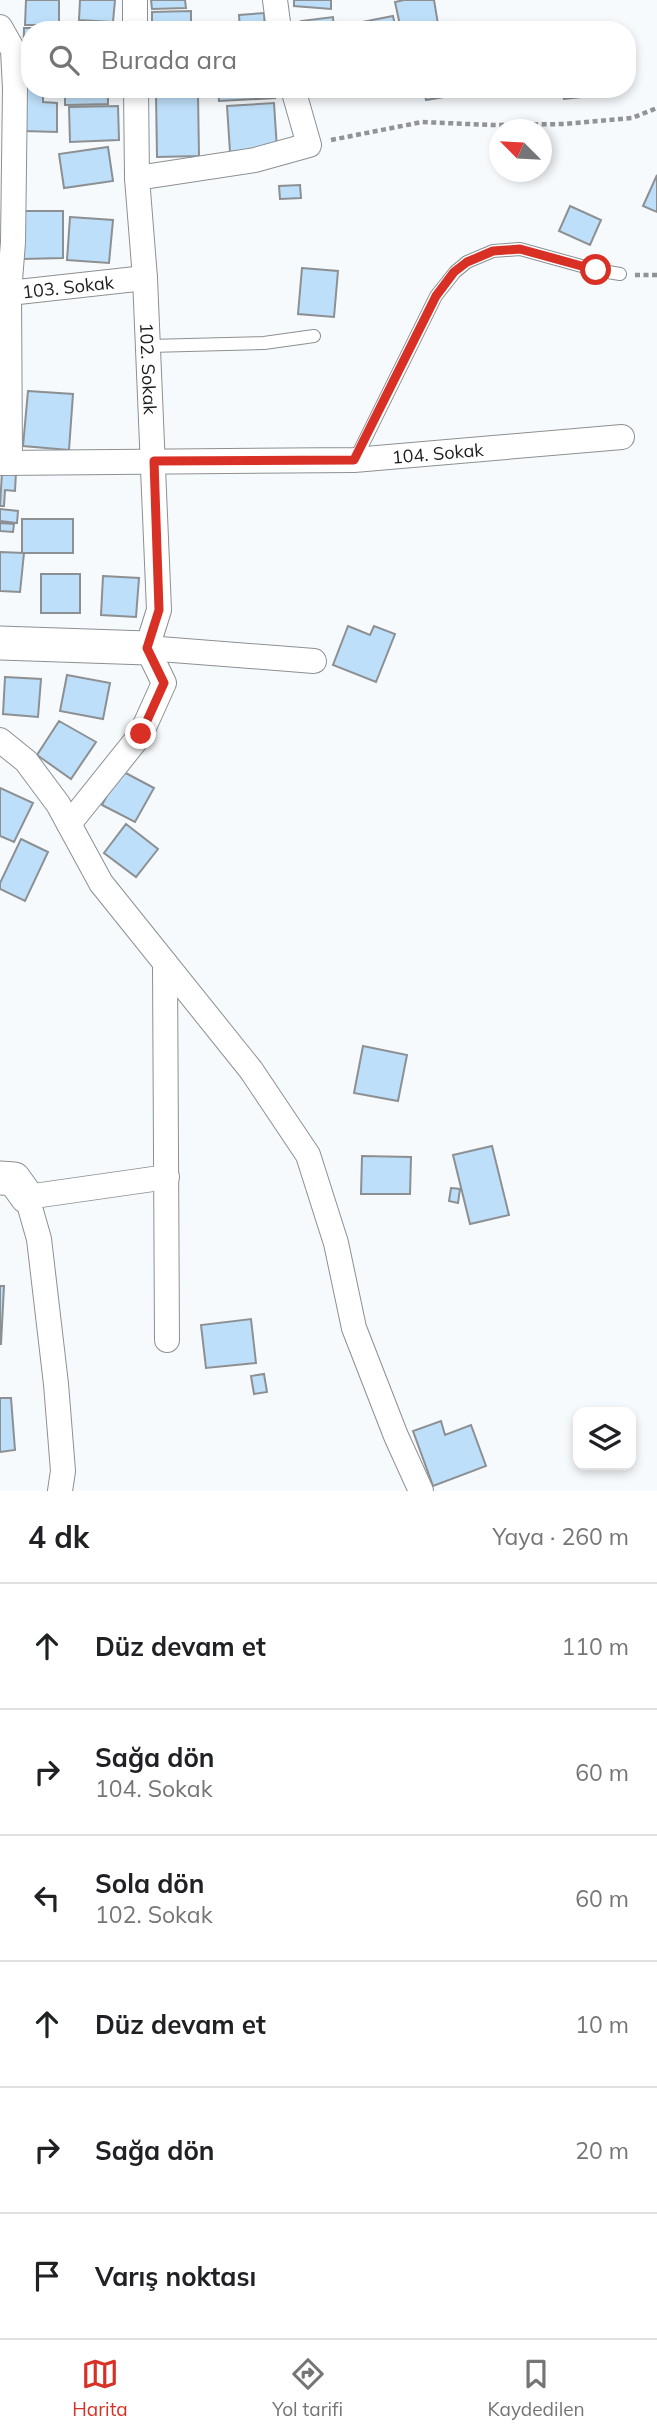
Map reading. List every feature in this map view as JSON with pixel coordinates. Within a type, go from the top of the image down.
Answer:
[{"type":"street","points":[[135,0],[135,21]]},
{"type":"street","points":[[275,0],[278,21]]},
{"type":"street","name":"103. Sokak","points":[[0,27],[13,50],[15,89],[13,243],[9,293],[145,278]]},
{"type":"street","name":"102. Sokak","points":[[136,98],[137,178],[149,346],[159,610],[147,648]]},
{"type":"street","points":[[137,178],[255,160],[309,145],[296,98]]},
{"type":"street","points":[[5,463],[9,293]]},
{"type":"street","name":"104. Sokak","points":[[5,463],[354,460],[622,437]]},
{"type":"street","points":[[0,643],[147,648],[314,661]]},
{"type":"street","points":[[69,824],[141,734],[155,704],[164,683],[147,648]]},
{"type":"street","points":[[0,740],[26,761],[58,804],[101,883],[251,1070],[308,1155],[336,1243],[354,1328],[396,1436],[413,1489]]},
{"type":"street","points":[[165,963],[167,1340]]},
{"type":"street","points":[[27,1197],[166,1177]]},
{"type":"street","points":[[0,1178],[14,1179],[27,1197],[39,1239],[64,1471],[60,1491]]},
{"type":"lane","points":[[354,460],[436,296],[454,272],[467,262],[493,251],[520,249],[620,274]]},
{"type":"lane","points":[[149,346],[264,343],[314,336]]},
{"type":"path","points":[[309,145],[422,122],[565,124],[632,118],[657,108]]},
{"type":"building","points":[[26,0],[59,0],[59,21],[25,21]]},
{"type":"building","points":[[80,0],[115,0],[113,21],[79,20]]},
{"type":"building","points":[[151,0],[185,0],[186,8],[152,9]]},
{"type":"building","points":[[294,0],[331,0],[331,9],[294,6]]},
{"type":"building","points":[[434,0],[438,21],[399,21],[395,2]]},
{"type":"building","points":[[191,11],[191,21],[152,21],[152,12]]},
{"type":"building","points":[[264,13],[264,21],[239,21],[239,15]]},
{"type":"building","points":[[393,16],[394,21],[367,21]]},
{"type":"building","points":[[333,17],[333,21],[301,21]]},
{"type":"building","points":[[25,98],[43,98],[43,102],[57,103],[57,132],[24,131]]},
{"type":"building","points":[[65,98],[108,98],[108,104],[65,105]]},
{"type":"building","points":[[156,98],[198,98],[199,156],[157,157]]},
{"type":"building","points":[[219,98],[275,98],[219,101]]},
{"type":"building","points":[[274,103],[277,149],[230,152],[227,106]]},
{"type":"building","points":[[118,106],[119,140],[70,142],[69,107]]},
{"type":"building","points":[[108,147],[113,181],[64,188],[59,154]]},
{"type":"building","points":[[657,175],[657,212],[643,206]]},
{"type":"building","points":[[300,185],[301,198],[280,199],[279,186]]},
{"type":"building","points":[[570,206],[601,220],[590,245],[559,231]]},
{"type":"building","points":[[22,211],[63,211],[63,258],[22,259]]},
{"type":"building","points":[[70,217],[113,220],[109,263],[67,260]]},
{"type":"building","points":[[302,268],[338,271],[334,317],[298,314]]},
{"type":"building","points":[[28,391],[73,394],[69,450],[23,446]]},
{"type":"building","points":[[2,472],[16,472],[15,491],[5,490],[4,506],[0,506]]},
{"type":"building","points":[[0,509],[18,511],[17,523],[0,521]]},
{"type":"building","points":[[22,519],[73,519],[73,553],[22,553]]},
{"type":"building","points":[[0,523],[14,524],[13,532],[0,531]]},
{"type":"building","points":[[0,552],[24,553],[20,592],[0,591]]},
{"type":"building","points":[[41,574],[80,574],[80,613],[41,613]]},
{"type":"building","points":[[103,576],[139,578],[136,617],[101,615]]},
{"type":"building","points":[[348,626],[370,635],[374,626],[395,634],[376,682],[333,665]]},
{"type":"building","points":[[67,675],[110,683],[103,719],[60,711]]},
{"type":"building","points":[[5,677],[41,679],[38,717],[3,714]]},
{"type":"building","points":[[59,721],[96,742],[71,779],[37,755]]},
{"type":"building","points":[[120,770],[154,788],[135,822],[102,805]]},
{"type":"building","points":[[0,788],[33,803],[14,842],[0,836]]},
{"type":"building","points":[[126,824],[158,849],[136,877],[104,853]]},
{"type":"building","points":[[21,839],[48,852],[25,901],[0,889],[0,883]]},
{"type":"building","points":[[363,1046],[407,1055],[398,1101],[354,1093]]},
{"type":"building","points":[[492,1146],[509,1215],[470,1224],[453,1155]]},
{"type":"building","points":[[362,1156],[411,1157],[410,1194],[361,1194]]},
{"type":"building","points":[[451,1188],[460,1189],[458,1203],[449,1201]]},
{"type":"building","points":[[0,1286],[4,1286],[1,1344],[0,1344]]},
{"type":"building","points":[[251,1319],[256,1363],[206,1368],[201,1325]]},
{"type":"building","points":[[264,1374],[267,1392],[254,1394],[251,1376]]},
{"type":"building","points":[[0,1398],[11,1398],[15,1450],[0,1452]]},
{"type":"building","points":[[441,1421],[445,1435],[471,1425],[486,1466],[433,1486],[413,1431]]},
{"type":"route","points":[[141,734],[164,683],[147,648],[159,610],[154,461],[354,460],[436,296],[454,272],[481,255],[506,249],[533,251],[596,270]]}]
